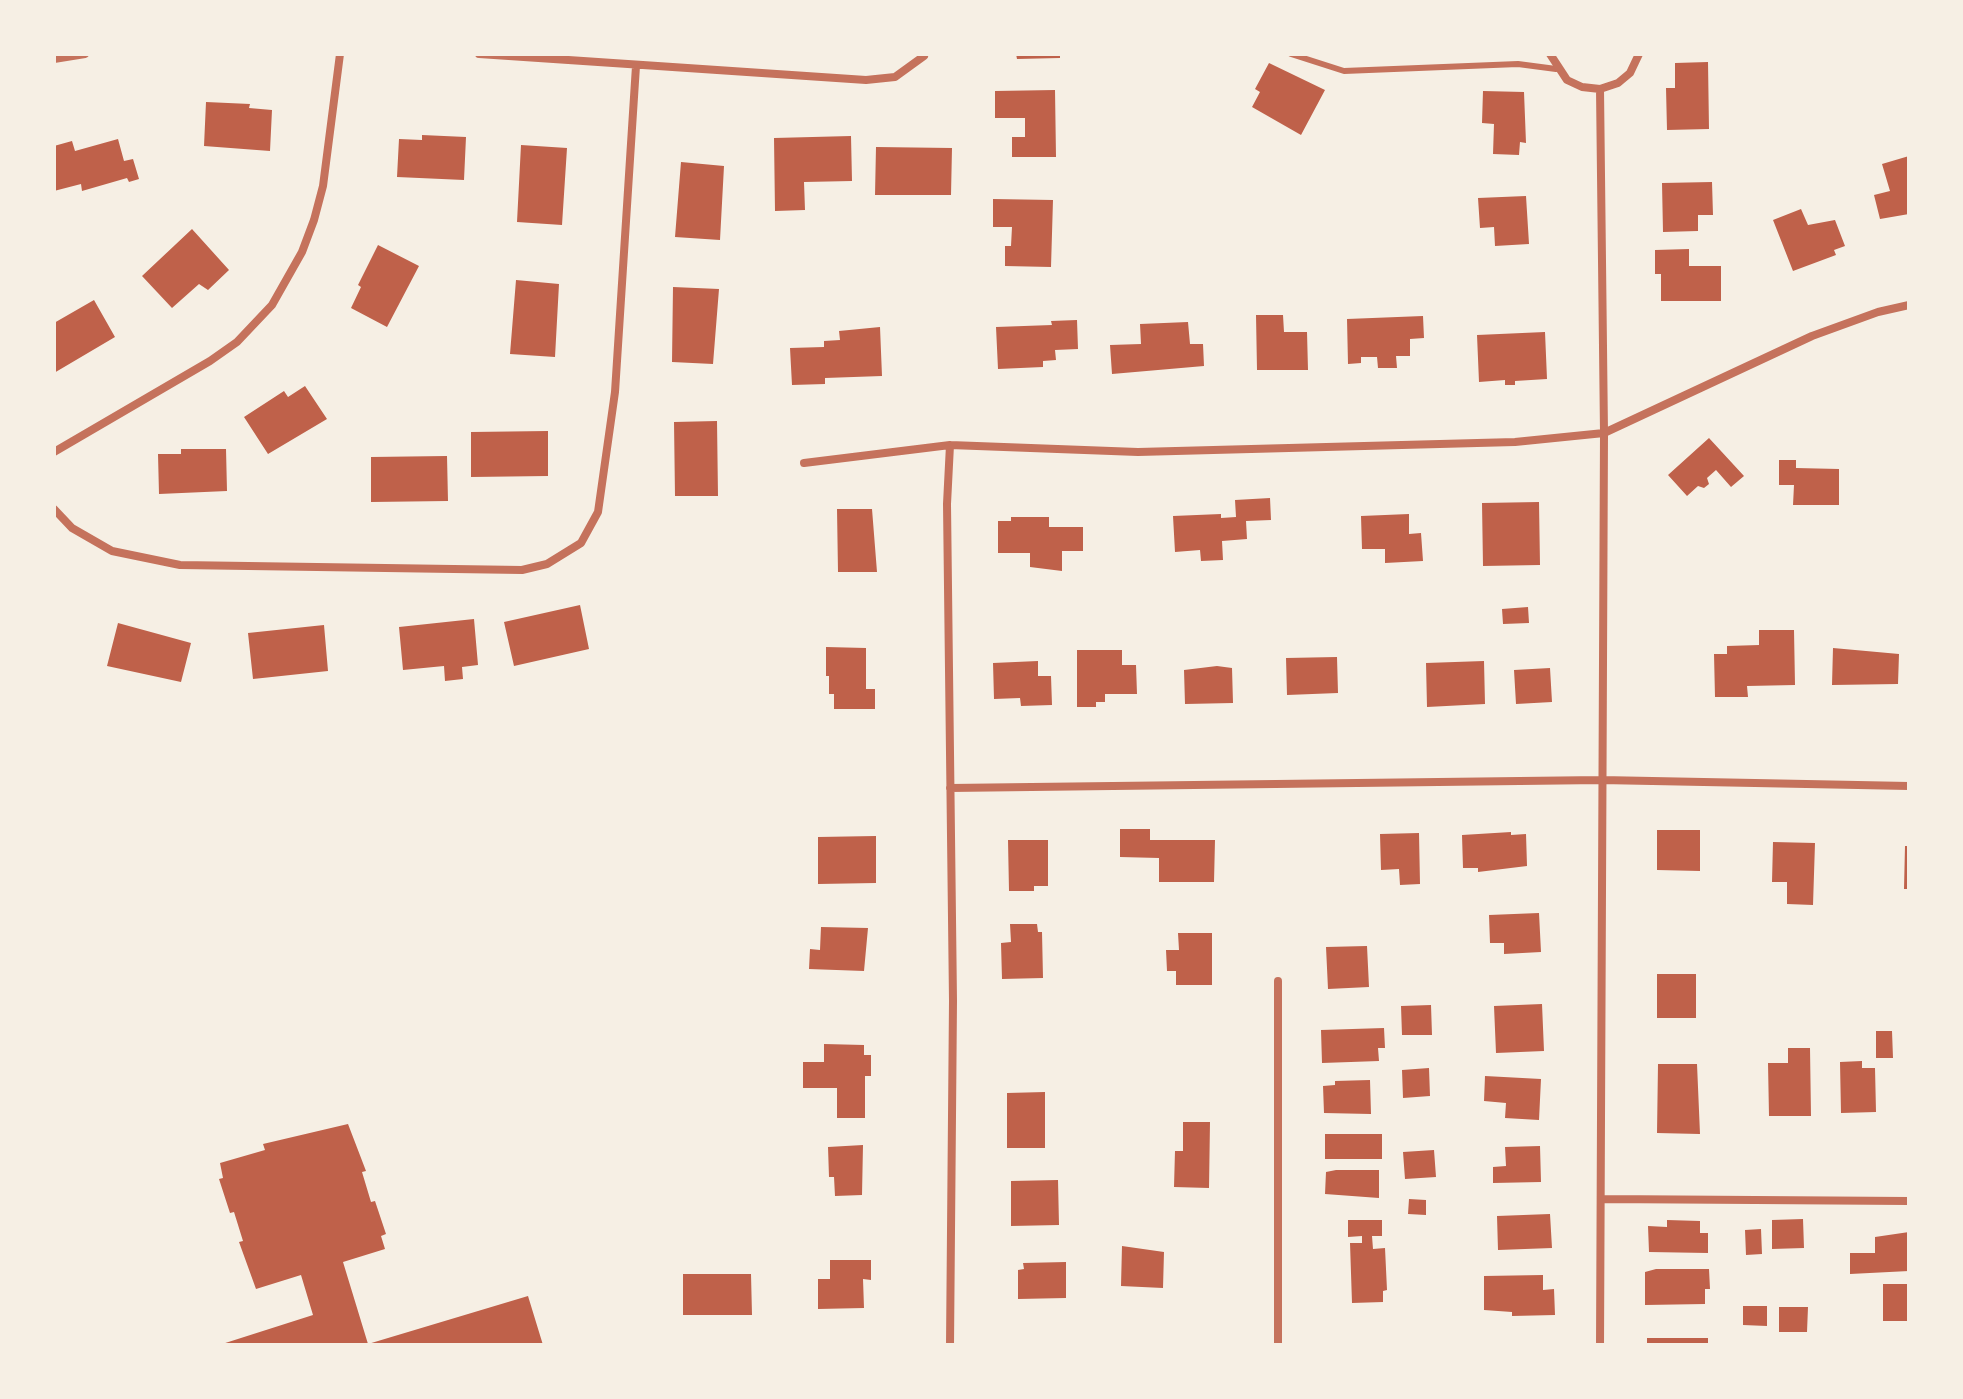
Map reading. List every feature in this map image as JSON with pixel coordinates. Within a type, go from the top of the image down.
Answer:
[{"type":"street","points":[[54,59],[85,54]]},
{"type":"street","points":[[54,452],[210,361],[237,342],[272,305],[302,252],[314,220],[323,186],[340,54]]},
{"type":"street","points":[[479,54],[866,80],[895,77],[924,56]]},
{"type":"street","points":[[1550,54],[1556,69],[1567,80],[1582,87],[1600,89],[1618,83],[1630,73],[1639,54]]},
{"type":"street","points":[[54,509],[72,528],[112,551],[180,565],[522,570],[547,564],[581,543],[598,512],[615,392],[636,66]]},
{"type":"street","points":[[1600,89],[1604,433],[1600,1345]]},
{"type":"street","points":[[804,463],[950,445],[1138,452],[1515,442],[1604,433],[1812,336],[1878,312],[1909,305]]},
{"type":"street","points":[[950,445],[947,504],[953,1001],[950,1345]]},
{"type":"street","points":[[950,788],[1601,780],[1909,786]]},
{"type":"street","points":[[1278,981],[1278,1345]]},
{"type":"street","points":[[1601,1199],[1909,1201]]},
{"type":"lane","points":[[1291,54],[1344,71],[1518,64],[1556,69]]},
{"type":"building","points":[[1016,54],[1060,54],[1060,58],[1017,59]]},
{"type":"building","points":[[1708,62],[1709,129],[1667,130],[1666,88],[1675,88],[1675,63]]},
{"type":"building","points":[[1269,63],[1325,90],[1301,135],[1252,107],[1260,92],[1255,89]]},
{"type":"building","points":[[1055,90],[1056,157],[1012,157],[1012,137],[1025,137],[1025,118],[995,118],[995,91]]},
{"type":"building","points":[[1483,91],[1524,92],[1526,143],[1520,142],[1519,155],[1493,154],[1494,124],[1482,123]]},
{"type":"building","points":[[206,102],[250,104],[249,108],[272,110],[270,151],[204,146]]},
{"type":"building","points":[[422,135],[466,137],[464,180],[397,177],[399,139],[422,140]]},
{"type":"building","points":[[851,136],[852,181],[804,182],[805,210],[775,211],[774,138]]},
{"type":"building","points":[[118,139],[124,161],[133,159],[139,179],[129,182],[127,178],[82,191],[81,184],[54,191],[54,146],[72,141],[75,151]]},
{"type":"building","points":[[521,145],[567,148],[562,225],[517,222]]},
{"type":"building","points":[[876,147],[952,148],[951,195],[875,195]]},
{"type":"building","points":[[1909,156],[1909,214],[1880,219],[1874,195],[1890,191],[1882,164]]},
{"type":"building","points":[[681,162],[724,166],[720,240],[675,237]]},
{"type":"building","points":[[1712,182],[1713,215],[1698,215],[1698,231],[1663,232],[1662,183]]},
{"type":"building","points":[[1526,196],[1529,244],[1495,246],[1494,227],[1480,228],[1478,198]]},
{"type":"building","points":[[993,199],[1053,200],[1051,267],[1005,266],[1005,246],[1011,246],[1012,227],[993,227]]},
{"type":"building","points":[[1801,209],[1808,225],[1835,220],[1845,246],[1834,250],[1836,255],[1793,271],[1773,220]]},
{"type":"building","points":[[192,229],[229,270],[208,290],[199,284],[172,308],[142,276]]},
{"type":"building","points":[[378,245],[419,266],[387,327],[351,308],[361,287],[358,285]]},
{"type":"building","points":[[1689,249],[1689,266],[1721,266],[1721,301],[1661,301],[1661,274],[1655,274],[1655,250]]},
{"type":"building","points":[[516,280],[559,284],[555,357],[510,354]]},
{"type":"building","points":[[673,287],[719,289],[713,364],[672,362]]},
{"type":"building","points":[[94,300],[115,337],[54,373],[54,323]]},
{"type":"building","points":[[1256,315],[1283,315],[1284,332],[1307,332],[1308,370],[1257,370]]},
{"type":"building","points":[[1423,316],[1424,338],[1410,339],[1410,356],[1396,356],[1397,368],[1378,368],[1377,357],[1361,357],[1361,363],[1348,364],[1347,319]]},
{"type":"building","points":[[1077,320],[1078,349],[1055,350],[1056,360],[1043,361],[1043,367],[998,369],[996,327],[1052,325],[1051,321]]},
{"type":"building","points":[[1188,322],[1190,344],[1203,344],[1204,366],[1112,374],[1110,345],[1141,344],[1140,324]]},
{"type":"building","points":[[880,327],[882,376],[825,378],[825,384],[792,385],[790,348],[824,347],[824,341],[840,340],[839,331]]},
{"type":"building","points":[[1545,332],[1547,379],[1515,381],[1515,385],[1505,385],[1505,380],[1479,382],[1477,335]]},
{"type":"building","points":[[305,386],[327,419],[268,454],[244,417],[284,391],[288,397]]},
{"type":"building","points":[[717,421],[718,496],[675,496],[674,422]]},
{"type":"building","points":[[548,431],[548,476],[471,477],[471,432]]},
{"type":"building","points":[[1709,438],[1744,476],[1731,487],[1716,470],[1707,478],[1709,484],[1704,488],[1698,486],[1687,496],[1668,475]]},
{"type":"building","points":[[181,449],[226,449],[227,491],[159,494],[158,454],[181,454]]},
{"type":"building","points":[[447,456],[448,501],[371,502],[371,457]]},
{"type":"building","points":[[1779,460],[1796,460],[1796,468],[1839,469],[1839,505],[1793,505],[1794,485],[1779,485]]},
{"type":"building","points":[[1270,498],[1271,520],[1246,521],[1247,539],[1222,541],[1223,560],[1201,561],[1200,550],[1175,552],[1173,516],[1221,514],[1221,518],[1236,517],[1235,500]]},
{"type":"building","points":[[1539,502],[1540,565],[1483,566],[1482,503]]},
{"type":"building","points":[[837,509],[872,509],[877,572],[838,572]]},
{"type":"building","points":[[1409,514],[1409,534],[1421,533],[1423,561],[1385,563],[1385,549],[1362,549],[1361,516]]},
{"type":"building","points":[[1011,517],[1049,517],[1049,527],[1083,527],[1083,551],[1062,551],[1062,571],[1030,567],[1030,553],[998,553],[998,521],[1011,521]]},
{"type":"building","points":[[580,605],[589,649],[514,666],[504,622]]},
{"type":"building","points":[[1528,607],[1529,623],[1503,624],[1502,609]]},
{"type":"building","points":[[474,619],[478,665],[462,667],[463,679],[445,681],[444,666],[403,670],[399,627]]},
{"type":"building","points":[[118,623],[191,643],[181,682],[107,666]]},
{"type":"building","points":[[324,625],[328,671],[253,679],[248,633]]},
{"type":"building","points":[[1759,630],[1794,630],[1795,685],[1747,686],[1748,697],[1715,697],[1714,654],[1727,654],[1727,646],[1759,645]]},
{"type":"building","points":[[826,647],[866,648],[866,689],[875,689],[875,709],[834,709],[834,694],[829,694],[829,676],[826,676]]},
{"type":"building","points":[[1833,648],[1899,654],[1898,684],[1832,685]]},
{"type":"building","points":[[1077,650],[1122,650],[1122,665],[1136,665],[1137,694],[1105,694],[1105,702],[1096,702],[1096,707],[1077,707]]},
{"type":"building","points":[[1337,657],[1338,693],[1287,695],[1286,658]]},
{"type":"building","points":[[1038,661],[1038,676],[1051,676],[1052,705],[1021,706],[1020,698],[994,699],[993,663]]},
{"type":"building","points":[[1484,661],[1485,704],[1427,707],[1426,663]]},
{"type":"building","points":[[1217,666],[1232,668],[1233,703],[1185,704],[1184,670]]},
{"type":"building","points":[[1550,668],[1552,702],[1516,704],[1514,670]]},
{"type":"building","points":[[1120,829],[1150,829],[1150,840],[1215,840],[1214,882],[1159,882],[1159,858],[1120,857]]},
{"type":"building","points":[[1657,830],[1700,830],[1700,871],[1657,870]]},
{"type":"building","points":[[1511,832],[1511,835],[1526,834],[1527,866],[1478,872],[1478,868],[1463,868],[1462,835]]},
{"type":"building","points":[[1419,833],[1420,884],[1400,885],[1399,869],[1381,870],[1380,834]]},
{"type":"building","points":[[876,836],[876,883],[818,884],[818,837]]},
{"type":"building","points":[[1008,840],[1048,840],[1048,886],[1034,886],[1034,891],[1009,891]]},
{"type":"building","points":[[1773,842],[1815,843],[1813,905],[1787,904],[1787,882],[1772,882]]},
{"type":"building","points":[[1905,846],[1909,846],[1909,889],[1904,889]]},
{"type":"building","points":[[1539,913],[1541,952],[1504,954],[1504,943],[1490,943],[1489,915]]},
{"type":"building","points":[[1010,924],[1037,924],[1038,932],[1042,932],[1043,978],[1002,979],[1001,943],[1011,942]]},
{"type":"building","points":[[821,927],[868,928],[864,971],[809,969],[810,949],[820,950]]},
{"type":"building","points":[[1178,933],[1212,933],[1212,985],[1176,985],[1176,971],[1167,971],[1166,950],[1179,950]]},
{"type":"building","points":[[1367,946],[1369,987],[1328,989],[1326,947]]},
{"type":"building","points":[[1657,974],[1696,974],[1696,1018],[1657,1018]]},
{"type":"building","points":[[1542,1004],[1544,1051],[1496,1053],[1494,1006]]},
{"type":"building","points":[[1431,1005],[1432,1035],[1402,1035],[1401,1006]]},
{"type":"building","points":[[1384,1028],[1385,1048],[1378,1048],[1379,1061],[1322,1063],[1321,1030]]},
{"type":"building","points":[[1876,1031],[1892,1031],[1893,1058],[1876,1058]]},
{"type":"building","points":[[824,1044],[864,1045],[864,1055],[871,1055],[871,1076],[865,1076],[865,1118],[837,1118],[837,1088],[803,1088],[803,1062],[824,1062]]},
{"type":"building","points":[[1788,1048],[1810,1048],[1811,1116],[1769,1116],[1768,1063],[1788,1063]]},
{"type":"building","points":[[1862,1061],[1862,1068],[1875,1068],[1876,1112],[1841,1113],[1840,1062]]},
{"type":"building","points":[[1658,1064],[1697,1064],[1700,1134],[1657,1133]]},
{"type":"building","points":[[1429,1068],[1430,1096],[1403,1098],[1402,1070]]},
{"type":"building","points":[[1485,1076],[1541,1079],[1539,1120],[1505,1118],[1506,1103],[1484,1101]]},
{"type":"building","points":[[1370,1080],[1371,1114],[1324,1113],[1323,1086],[1335,1085],[1335,1081]]},
{"type":"building","points":[[1045,1092],[1045,1148],[1007,1148],[1007,1093]]},
{"type":"building","points":[[1183,1122],[1210,1122],[1209,1188],[1174,1187],[1175,1151],[1183,1151]]},
{"type":"building","points":[[348,1124],[366,1171],[362,1172],[371,1202],[375,1201],[386,1234],[381,1236],[385,1249],[343,1262],[368,1344],[528,1296],[543,1345],[219,1345],[313,1315],[301,1275],[256,1289],[239,1242],[243,1241],[234,1212],[230,1213],[219,1179],[223,1178],[220,1163],[265,1150],[263,1144]]},
{"type":"building","points":[[1325,1134],[1382,1134],[1382,1159],[1325,1159]]},
{"type":"building","points":[[863,1145],[862,1195],[835,1196],[834,1177],[829,1177],[828,1147]]},
{"type":"building","points":[[1540,1146],[1541,1182],[1493,1183],[1493,1167],[1506,1166],[1505,1147]]},
{"type":"building","points":[[1434,1150],[1436,1177],[1405,1179],[1403,1152]]},
{"type":"building","points":[[1379,1170],[1379,1198],[1325,1194],[1326,1172]]},
{"type":"building","points":[[1058,1180],[1059,1225],[1011,1226],[1011,1181]]},
{"type":"building","points":[[1409,1199],[1426,1200],[1426,1215],[1408,1214]]},
{"type":"building","points":[[1550,1214],[1552,1248],[1498,1250],[1497,1216]]},
{"type":"building","points":[[1803,1219],[1804,1248],[1772,1249],[1772,1220]]},
{"type":"building","points":[[1348,1220],[1382,1220],[1382,1236],[1372,1236],[1373,1249],[1385,1248],[1387,1290],[1383,1291],[1383,1302],[1352,1303],[1350,1243],[1362,1243],[1362,1236],[1348,1237]]},
{"type":"building","points":[[1667,1220],[1700,1221],[1700,1233],[1708,1233],[1708,1253],[1649,1252],[1648,1226],[1667,1227]]},
{"type":"building","points":[[1761,1229],[1762,1254],[1746,1255],[1745,1230]]},
{"type":"building","points":[[1909,1232],[1909,1271],[1850,1274],[1850,1253],[1875,1253],[1875,1237]]},
{"type":"building","points":[[1122,1246],[1164,1252],[1163,1288],[1121,1286]]},
{"type":"building","points":[[830,1260],[871,1260],[871,1280],[863,1279],[864,1308],[818,1309],[818,1279],[830,1279]]},
{"type":"building","points":[[1066,1262],[1066,1298],[1018,1299],[1018,1270],[1024,1269],[1023,1263]]},
{"type":"building","points":[[1656,1269],[1709,1269],[1710,1289],[1705,1289],[1705,1304],[1645,1305],[1645,1272]]},
{"type":"building","points":[[683,1274],[751,1274],[752,1315],[683,1315]]},
{"type":"building","points":[[1543,1275],[1543,1290],[1554,1289],[1555,1315],[1512,1316],[1512,1312],[1484,1310],[1484,1276]]},
{"type":"building","points":[[1883,1284],[1909,1284],[1909,1321],[1883,1321]]},
{"type":"building","points":[[1743,1306],[1767,1306],[1767,1326],[1743,1325]]},
{"type":"building","points":[[1779,1307],[1808,1307],[1807,1332],[1779,1332]]},
{"type":"building","points":[[1647,1338],[1708,1338],[1708,1345],[1647,1345]]}]
